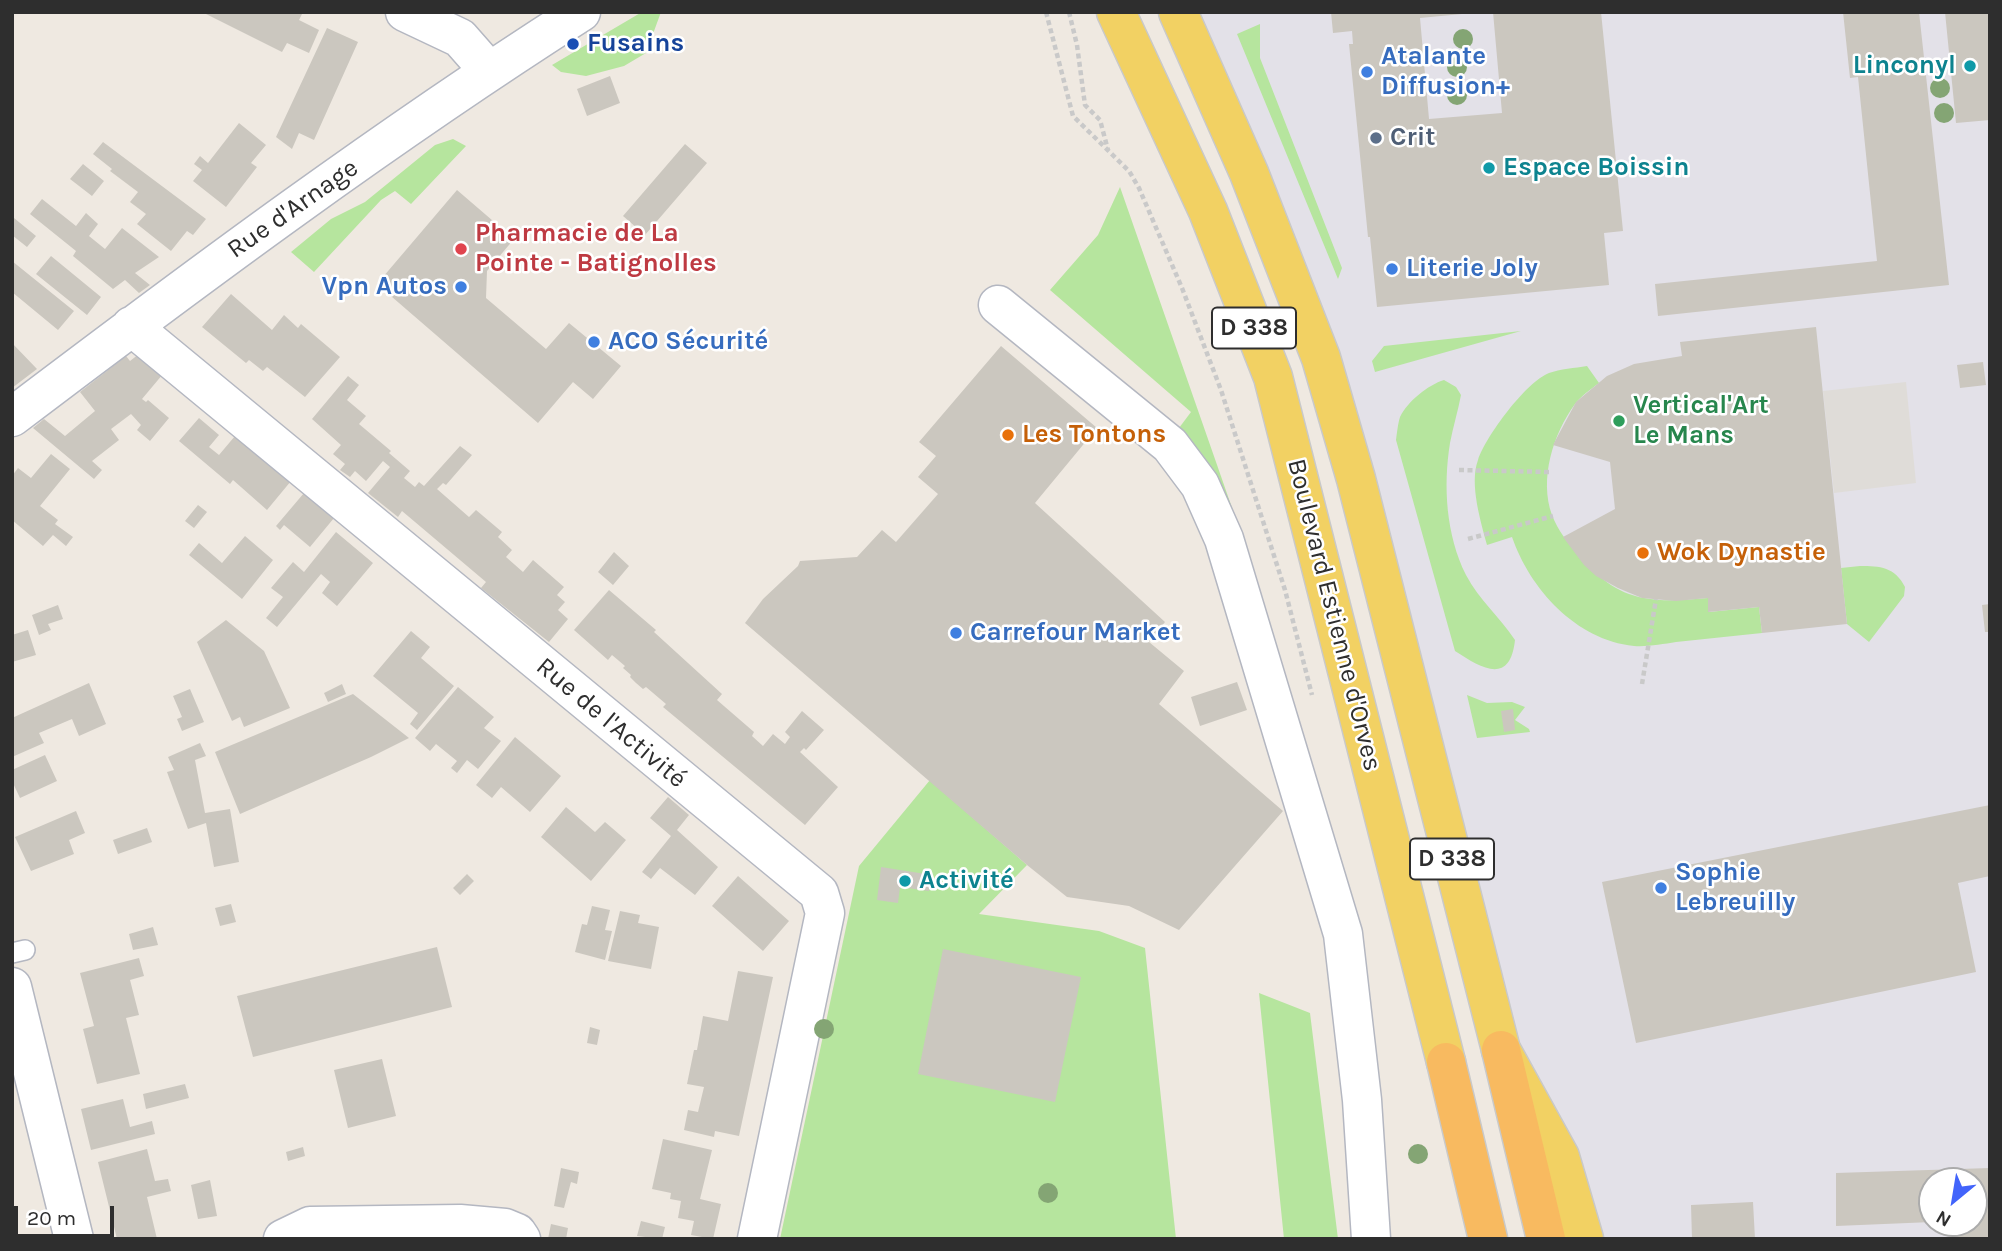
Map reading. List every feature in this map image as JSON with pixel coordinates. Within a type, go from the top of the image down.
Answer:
[{"type":"highway","name":"Boulevard Estienne d'Orves","points":[[1501,1050],[1546,1239]]},
{"type":"highway","name":"Boulevard Estienne d'Orves","points":[[1447,1062],[1488,1239]]},
{"type":"main road","name":"Boulevard Estienne d'Orves","points":[[1116,12],[1203,199],[1273,377],[1447,1062]]},
{"type":"main road","name":"Boulevard Estienne d'Orves","points":[[1178,12],[1249,173],[1321,358],[1356,479],[1501,1050]]},
{"type":"main road","points":[[1501,1050],[1560,1157],[1584,1239]]},
{"type":"main road","points":[[1461,1128],[1476,1239]]},
{"type":"street","points":[[405,12],[460,38],[489,71]]},
{"type":"street","name":"Rue d'Arnage","points":[[12,417],[252,236],[489,71],[581,12]]},
{"type":"street","points":[[998,305],[1170,445],[1200,485],[1224,539],[1343,934],[1362,1100],[1371,1239]]},
{"type":"street","name":"Rue de l'Activité","points":[[131,326],[819,893],[825,913],[757,1239]]},
{"type":"street","points":[[12,987],[74,1239]]},
{"type":"street","points":[[284,1239],[310,1226],[460,1224],[505,1228],[517,1233],[521,1239]]},
{"type":"path","points":[[1069,12],[1077,45],[1085,105],[1100,120],[1109,151]]},
{"type":"path","points":[[1460,470],[1549,472]]},
{"type":"path","points":[[1468,539],[1553,516]]},
{"type":"path","points":[[1642,684],[1656,599]]},
{"type":"shaded area","points":[[1178,12],[1990,12],[1990,1239],[1584,1239],[1501,1050],[1345,434]]},
{"type":"shaded area","points":[[1906,382],[1916,483],[1834,493],[1823,391]]},
{"type":"green space","points":[[642,12],[661,12],[646,53],[624,66],[586,76],[561,72],[552,65]]},
{"type":"green space","points":[[1260,24],[1260,58],[1342,268],[1338,279],[1237,34]]},
{"type":"green space","points":[[453,139],[466,146],[411,204],[395,191],[381,200],[314,272],[291,252],[331,219],[365,202],[435,145]]},
{"type":"green space","points":[[1120,187],[1238,525],[1176,432],[1191,412],[1050,290],[1098,235]]},
{"type":"green space","points":[[1521,331],[1375,372],[1372,361],[1384,346]]},
{"type":"green space","points":[[1587,366],[1599,383],[1580,398],[1567,416],[1550,457],[1548,501],[1560,532],[1592,570],[1624,592],[1652,599],[1708,598],[1709,612],[1759,607],[1762,633],[1644,646],[1613,642],[1593,634],[1558,609],[1530,575],[1512,537],[1487,545],[1477,503],[1475,480],[1482,450],[1508,411],[1540,378],[1549,373]]},
{"type":"green space","points":[[1444,380],[1456,387],[1461,395],[1448,459],[1450,527],[1466,575],[1515,640],[1507,664],[1501,668],[1484,667],[1455,651],[1396,440],[1400,417],[1408,405],[1425,390]]},
{"type":"green space","points":[[1860,566],[1886,569],[1897,575],[1905,587],[1904,596],[1869,642],[1847,624],[1841,568]]},
{"type":"green space","points":[[1467,695],[1487,703],[1512,702],[1525,707],[1515,720],[1530,732],[1477,738]]},
{"type":"green space","points":[[930,780],[1027,865],[979,914],[1099,931],[1145,948],[1176,1239],[780,1239],[859,866]]},
{"type":"green space","points":[[1259,993],[1310,1013],[1338,1239],[1284,1239]]},
{"type":"building","points":[[202,12],[298,12],[302,14],[299,20],[319,30],[309,53],[287,43],[282,52]]},
{"type":"building","name":"Espace Boissin","points":[[1331,12],[1462,12],[1420,18],[1429,119],[1502,113],[1493,12],[1601,12],[1623,231],[1604,233],[1609,285],[1377,307],[1349,44],[1353,44],[1352,31],[1333,33]]},
{"type":"building","points":[[1843,12],[1919,12],[1949,285],[1658,316],[1655,284],[1877,261],[1858,77],[1850,78]]},
{"type":"building","name":"Linconyl","points":[[1945,12],[1990,12],[1990,120],[1956,123]]},
{"type":"building","points":[[327,28],[358,42],[314,140],[299,133],[292,149],[276,137]]},
{"type":"building","points":[[610,76],[620,103],[587,116],[577,89]]},
{"type":"building","points":[[239,123],[266,145],[251,163],[257,167],[226,207],[193,181],[202,170],[194,164],[200,156],[208,163]]},
{"type":"building","points":[[103,142],[206,219],[193,235],[187,231],[171,251],[137,224],[146,214],[130,202],[138,192],[93,154]]},
{"type":"building","points":[[685,144],[707,163],[645,235],[623,216]]},
{"type":"building","points":[[83,164],[104,181],[92,196],[70,179]]},
{"type":"building","points":[[457,190],[514,239],[487,271],[486,298],[546,349],[569,323],[621,366],[593,399],[573,382],[538,423],[377,284]]},
{"type":"building","points":[[42,199],[76,226],[86,213],[98,224],[89,236],[105,249],[122,228],[159,257],[135,273],[150,285],[139,293],[125,280],[113,289],[73,256],[76,251],[30,214]]},
{"type":"building","points":[[14,218],[36,236],[27,247],[12,235]]},
{"type":"building","points":[[51,256],[101,297],[87,315],[36,274]]},
{"type":"building","points":[[12,261],[74,311],[58,330],[12,292]]},
{"type":"building","points":[[231,294],[272,330],[284,315],[298,328],[301,324],[340,357],[305,397],[267,367],[263,371],[249,360],[246,363],[202,327]]},
{"type":"building","points":[[1816,327],[1847,624],[1762,633],[1759,607],[1708,612],[1708,598],[1676,601],[1642,598],[1596,576],[1584,565],[1563,537],[1615,509],[1610,462],[1553,445],[1576,402],[1607,376],[1634,364],[1682,356],[1680,342]]},
{"type":"building","points":[[12,343],[37,369],[12,388]]},
{"type":"building","name":"Carrefour Market","points":[[1001,346],[1097,428],[1035,503],[1165,622],[1149,642],[1184,671],[1159,704],[1283,811],[1179,930],[1129,906],[1067,897],[745,623],[763,599],[800,561],[857,557],[882,530],[896,542],[938,494],[918,477],[936,456],[919,442]]},
{"type":"building","points":[[139,354],[163,374],[142,399],[146,402],[148,400],[169,418],[150,441],[137,430],[141,425],[131,414],[111,429],[119,440],[92,461],[102,470],[94,479],[33,428],[44,419],[65,436],[95,411],[80,392],[126,356],[130,361]]},
{"type":"building","points":[[1983,362],[1986,385],[1960,388],[1957,365]]},
{"type":"building","points":[[348,376],[359,385],[347,400],[366,416],[359,424],[410,471],[404,478],[415,487],[419,482],[424,486],[460,446],[472,455],[446,485],[443,483],[437,489],[469,517],[476,510],[502,532],[498,537],[512,550],[506,557],[523,572],[533,560],[564,587],[557,595],[565,602],[558,610],[568,619],[549,642],[481,588],[486,582],[402,511],[398,517],[368,493],[390,467],[383,461],[366,481],[355,471],[350,477],[340,470],[345,464],[333,454],[341,445],[312,419]]},
{"type":"building","points":[[199,418],[219,435],[209,447],[219,455],[235,436],[291,481],[267,510],[233,480],[230,484],[179,441]]},
{"type":"building","points":[[51,454],[70,469],[40,506],[58,520],[55,524],[73,537],[66,546],[53,535],[43,546],[12,520],[12,476],[18,468],[31,478]]},
{"type":"building","points":[[304,493],[334,518],[310,547],[284,525],[280,530],[276,526]]},
{"type":"building","points":[[198,505],[207,512],[194,528],[185,521]]},
{"type":"building","points":[[336,532],[373,563],[337,606],[322,593],[330,582],[321,574],[277,627],[266,618],[283,597],[271,588],[293,562],[304,572]]},
{"type":"building","points":[[245,536],[273,560],[242,599],[189,555],[199,543],[222,563]]},
{"type":"building","points":[[614,552],[629,566],[613,585],[598,572]]},
{"type":"building","points":[[609,590],[656,630],[654,632],[722,694],[717,700],[754,732],[752,736],[763,746],[773,734],[785,744],[790,737],[785,732],[802,711],[824,730],[806,750],[804,748],[800,752],[838,787],[805,825],[663,707],[666,704],[646,687],[643,689],[636,683],[623,668],[625,666],[612,655],[608,660],[574,630]]},
{"type":"building","points":[[1990,604],[1990,632],[1985,632],[1982,605]]},
{"type":"building","points":[[58,605],[63,619],[48,624],[51,630],[39,635],[32,615]]},
{"type":"building","points":[[226,620],[264,651],[290,708],[244,727],[240,717],[232,721],[197,642]]},
{"type":"building","points":[[28,630],[36,655],[12,662],[12,635]]},
{"type":"building","points":[[411,631],[430,647],[421,658],[454,686],[417,730],[410,724],[418,713],[373,676]]},
{"type":"building","name":"Carrefour Market","points":[[1237,682],[1247,710],[1200,726],[1191,697]]},
{"type":"building","points":[[89,683],[106,724],[79,736],[72,719],[39,733],[44,743],[12,757],[12,718]]},
{"type":"building","points":[[342,684],[346,694],[328,702],[324,693]]},
{"type":"building","points":[[458,687],[494,717],[484,728],[501,741],[478,769],[467,760],[457,773],[451,768],[457,761],[436,744],[430,751],[415,738]]},
{"type":"building","points":[[190,689],[204,722],[182,731],[177,719],[182,717],[173,696]]},
{"type":"building","points":[[353,694],[409,738],[240,814],[215,752]]},
{"type":"building","points":[[1513,709],[1515,730],[1504,732],[1501,711]]},
{"type":"building","points":[[515,737],[561,776],[530,812],[501,787],[492,798],[476,785]]},
{"type":"building","points":[[200,743],[206,756],[195,760],[205,813],[230,809],[239,862],[214,867],[206,823],[188,829],[167,772],[174,770],[168,757]]},
{"type":"building","points":[[45,755],[57,781],[20,798],[12,781],[12,770]]},
{"type":"building","points":[[668,797],[689,815],[677,830],[718,867],[695,895],[660,868],[651,879],[642,872],[671,836],[650,818]]},
{"type":"building","points":[[1990,805],[1990,876],[1958,883],[1976,972],[1636,1043],[1602,882]]},
{"type":"building","points":[[566,807],[595,832],[605,822],[626,840],[591,881],[541,837]]},
{"type":"building","points":[[76,811],[85,833],[69,840],[74,854],[31,871],[15,837]]},
{"type":"building","points":[[147,828],[152,842],[118,854],[113,840]]},
{"type":"building","name":"Activité","points":[[881,867],[932,875],[929,891],[900,887],[898,903],[877,900]]},
{"type":"building","points":[[467,874],[474,881],[460,895],[453,888]]},
{"type":"building","points":[[738,876],[789,921],[763,951],[712,906]]},
{"type":"building","points":[[231,904],[236,922],[220,926],[215,908]]},
{"type":"building","points":[[592,906],[610,910],[605,930],[612,931],[605,960],[575,952],[582,924],[587,925]]},
{"type":"building","points":[[620,911],[640,915],[638,923],[659,927],[651,969],[608,961]]},
{"type":"building","points":[[153,927],[158,945],[133,950],[129,934]]},
{"type":"building","points":[[437,947],[452,1007],[253,1057],[237,996]]},
{"type":"building","points":[[943,949],[1081,977],[1055,1102],[918,1074]]},
{"type":"building","points":[[139,958],[144,976],[130,980],[139,1015],[126,1018],[140,1074],[97,1084],[83,1029],[94,1026],[80,973]]},
{"type":"building","points":[[738,971],[773,977],[739,1136],[715,1131],[714,1137],[684,1130],[688,1110],[698,1112],[704,1087],[687,1084],[703,1016],[728,1021]]},
{"type":"building","points":[[590,1027],[600,1030],[597,1045],[587,1043]]},
{"type":"building","points":[[382,1059],[396,1116],[348,1128],[334,1070]]},
{"type":"building","points":[[185,1084],[189,1098],[146,1109],[143,1094]]},
{"type":"building","points":[[123,1099],[130,1127],[152,1121],[155,1134],[91,1150],[81,1109]]},
{"type":"building","points":[[663,1139],[712,1150],[700,1199],[721,1204],[713,1239],[691,1235],[694,1221],[678,1218],[681,1201],[670,1199],[671,1193],[652,1189]]},
{"type":"building","points":[[303,1147],[305,1156],[288,1161],[286,1152]]},
{"type":"building","points":[[147,1149],[155,1181],[168,1179],[171,1191],[147,1197],[157,1239],[117,1239],[98,1162]]},
{"type":"building","points":[[561,1168],[579,1172],[577,1184],[571,1182],[564,1208],[554,1206]]},
{"type":"building","points":[[1988,1168],[1990,1239],[1953,1239],[1988,1237]]},
{"type":"building","points":[[1918,1170],[1918,1223],[1836,1226],[1836,1173]]},
{"type":"building","points":[[210,1180],[217,1216],[198,1219],[191,1185]]},
{"type":"building","points":[[1753,1202],[1755,1239],[1692,1239],[1691,1205]]},
{"type":"building","points":[[641,1221],[665,1227],[662,1239],[637,1236]]},
{"type":"building","points":[[551,1224],[568,1228],[566,1239],[548,1239]]},
{"type":"place","name":"Fusains","points":[[573,44]]},
{"type":"place","name":"Linconyl","points":[[1970,66]]},
{"type":"place","name":"Atalante Diffusion+","points":[[1367,72]]},
{"type":"place","name":"Crit","points":[[1376,138]]},
{"type":"place","name":"Espace Boissin","points":[[1489,168]]},
{"type":"place","name":"Pharmacie de La Pointe - Batignolles","points":[[461,249]]},
{"type":"place","name":"Literie Joly","points":[[1392,269]]},
{"type":"place","name":"Vpn Autos","points":[[461,287]]},
{"type":"place","name":"ACO Sécurité","points":[[594,342]]},
{"type":"place","name":"Vertical'Art Le Mans","points":[[1619,421]]},
{"type":"place","name":"Les Tontons","points":[[1008,435]]},
{"type":"place","name":"Wok Dynastie","points":[[1643,553]]},
{"type":"place","name":"Carrefour Market","points":[[956,633]]},
{"type":"place","name":"Activité","points":[[905,881]]},
{"type":"place","name":"Sophie Lebreuilly","points":[[1661,888]]}]
